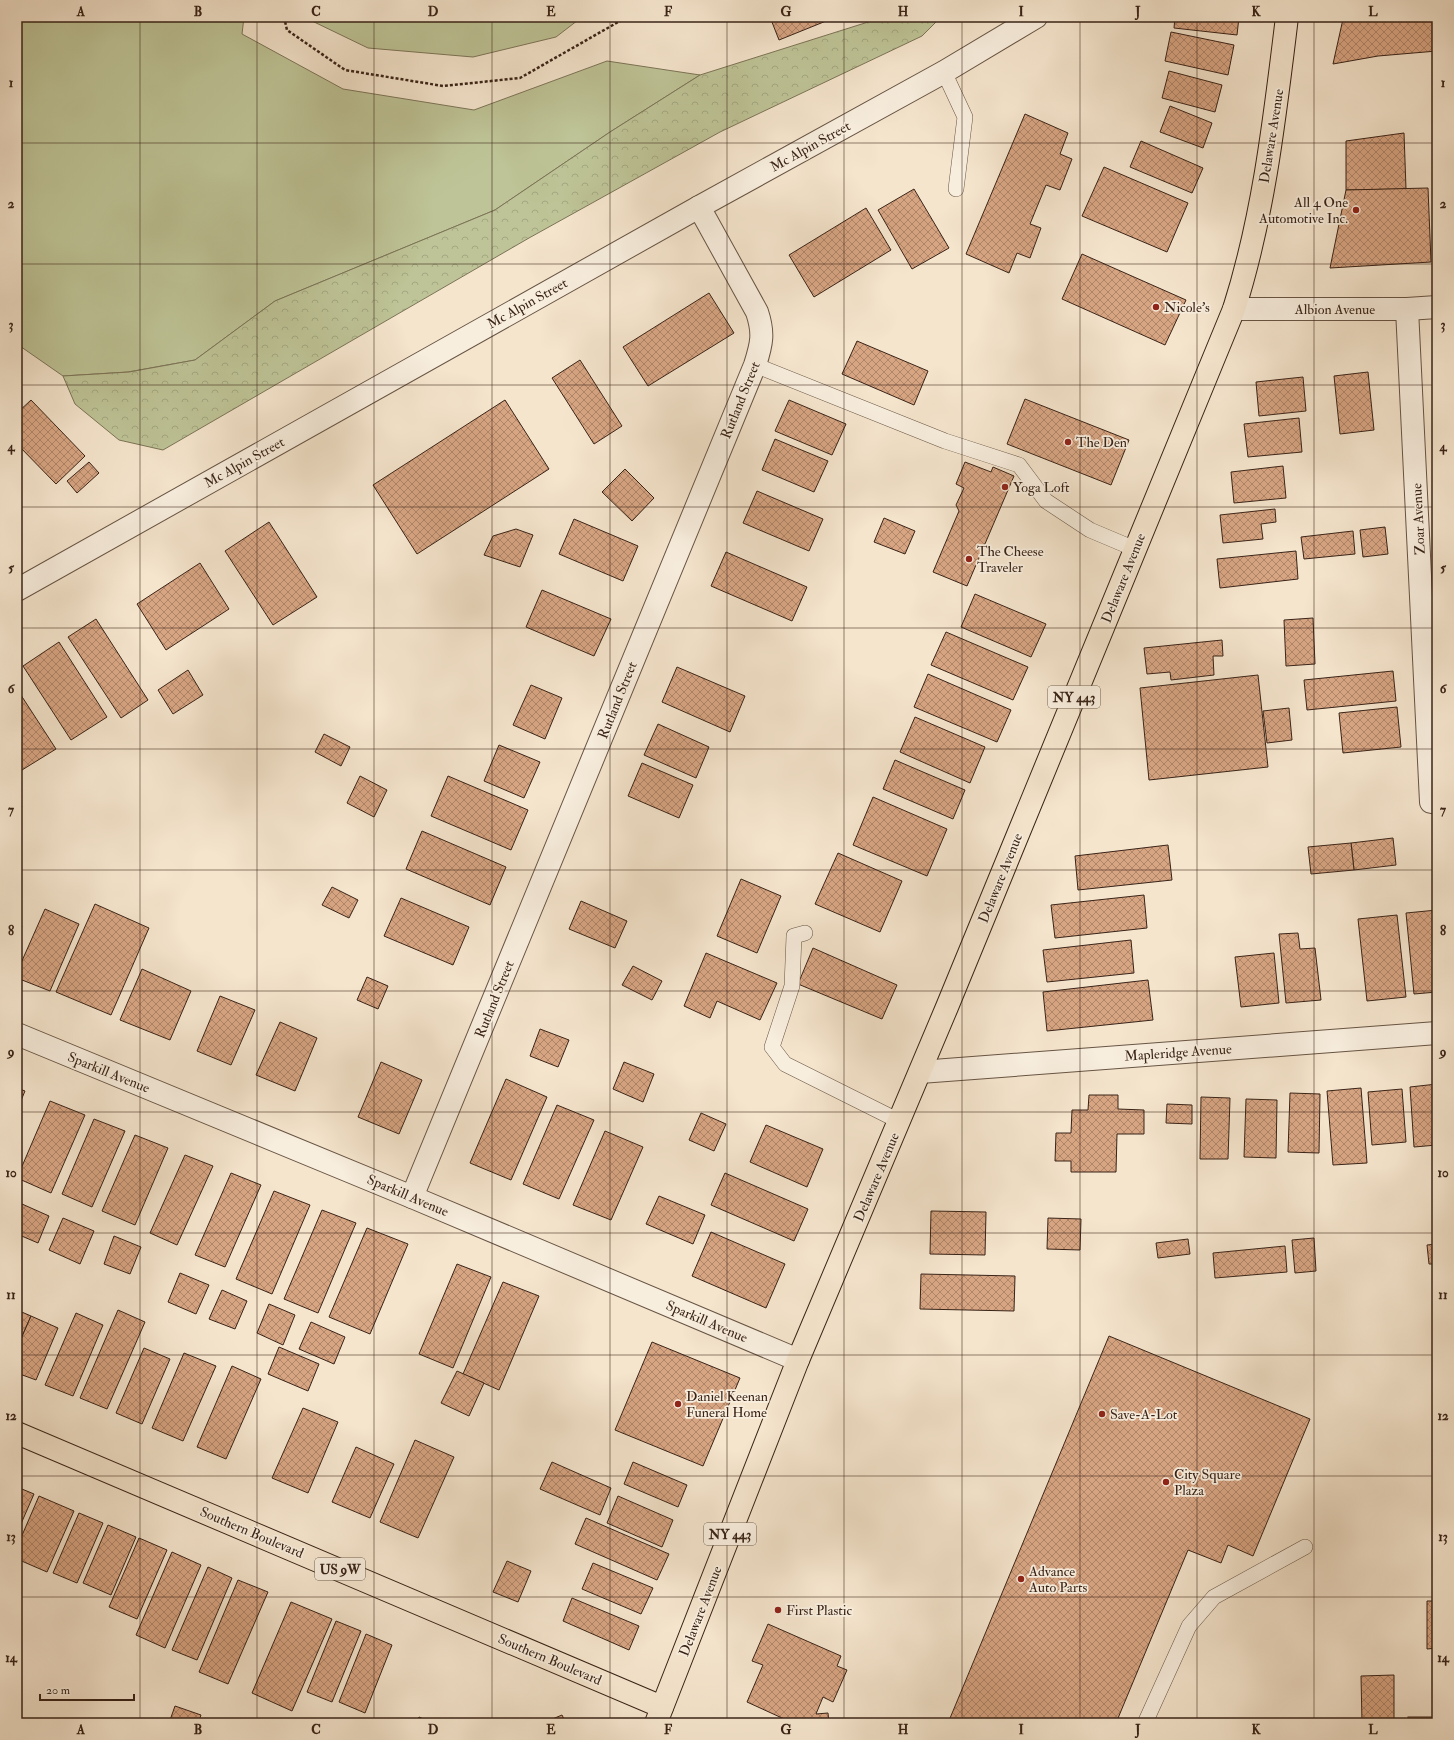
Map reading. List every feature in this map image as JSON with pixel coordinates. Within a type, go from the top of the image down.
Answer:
[{"type":"main road","name":"Delaware Avenue","points":[[659,1715],[798,1360],[920,1072],[1234,309],[1248,264],[1274,127],[1287,17]]},
{"type":"main road","name":"Southern Boulevard","points":[[17,1433],[659,1715]]},
{"type":"street","name":"Mc Alpin Street","points":[[17,590],[699,207],[944,72],[1036,17]]},
{"type":"street","name":"Rutland Street","points":[[412,1197],[755,365],[761,345],[762,329],[757,312],[699,207]]},
{"type":"street","name":"Albion Avenue","points":[[1234,309],[1407,309],[1437,307]]},
{"type":"street","name":"Zoar Avenue","points":[[1407,309],[1431,655],[1431,802]]},
{"type":"street","name":"Mapleridge Avenue","points":[[920,1072],[1437,1032]]},
{"type":"street","name":"Sparkill Avenue","points":[[17,1034],[412,1197],[798,1360]]},
{"type":"lane","points":[[944,72],[965,117],[956,189]]},
{"type":"lane","points":[[755,365],[945,441],[1019,465],[1046,501],[1090,530],[1135,549]]},
{"type":"lane","points":[[805,933],[794,936],[792,986],[772,1047],[785,1064],[899,1121]]},
{"type":"lane","points":[[1145,1723],[1189,1626],[1214,1597],[1305,1548]]},
{"type":"path","points":[[284,17],[287,30],[345,70],[443,86],[520,78],[627,17]]},
{"type":"green space","points":[[17,17],[244,17],[242,34],[343,89],[474,110],[607,61],[700,75],[610,132],[495,210],[275,301],[195,360],[128,372],[63,376],[17,344]]},
{"type":"green space","points":[[309,17],[582,17],[556,37],[473,57],[368,48],[310,20]]},
{"type":"green space","points":[[884,17],[941,17],[922,36],[720,132],[529,238],[163,450],[119,440],[75,404],[63,376],[129,372],[195,360],[275,301],[495,210],[610,132],[700,75]]},
{"type":"building","points":[[770,17],[836,17],[779,40]]},
{"type":"building","points":[[1175,17],[1239,17],[1237,35],[1174,28]]},
{"type":"building","points":[[1437,17],[1437,51],[1378,56],[1333,64],[1343,19]]},
{"type":"building","points":[[1171,32],[1234,45],[1228,75],[1165,61]]},
{"type":"building","points":[[1169,71],[1222,85],[1215,112],[1162,98]]},
{"type":"building","points":[[1170,106],[1212,123],[1203,148],[1160,132]]},
{"type":"building","points":[[1025,114],[1068,133],[1060,154],[1072,159],[1060,190],[1046,185],[1030,224],[1041,228],[1030,258],[1017,253],[1009,273],[966,254]]},
{"type":"building","points":[[1404,133],[1406,189],[1346,190],[1346,141]]},
{"type":"building","points":[[1141,141],[1203,168],[1192,193],[1130,167]]},
{"type":"building","points":[[1104,167],[1188,203],[1167,252],[1082,216]]},
{"type":"building","points":[[1428,188],[1431,262],[1330,268],[1346,190]]},
{"type":"building","points":[[914,189],[949,248],[912,269],[878,210]]},
{"type":"building","points":[[866,208],[891,250],[814,297],[789,255]]},
{"type":"building","points":[[1082,254],[1186,300],[1165,345],[1062,299]]},
{"type":"building","points":[[709,293],[734,333],[648,386],[623,347]]},
{"type":"building","points":[[857,341],[928,371],[914,405],[842,374]]},
{"type":"building","points":[[580,360],[622,426],[594,444],[552,378]]},
{"type":"building","points":[[1368,372],[1374,430],[1340,434],[1334,376]]},
{"type":"building","points":[[1303,377],[1306,411],[1259,416],[1256,382]]},
{"type":"building","name":"The Den","points":[[1025,399],[1129,440],[1111,485],[1007,444]]},
{"type":"building","points":[[31,400],[85,456],[56,484],[17,444],[17,413]]},
{"type":"building","points":[[505,400],[549,469],[417,554],[373,485]]},
{"type":"building","points":[[789,400],[846,424],[832,455],[775,431]]},
{"type":"building","points":[[1299,418],[1302,452],[1248,457],[1244,424]]},
{"type":"building","points":[[775,439],[828,461],[814,492],[762,470]]},
{"type":"building","points":[[89,462],[99,473],[77,493],[67,481]]},
{"type":"building","points":[[965,462],[991,472],[993,467],[1014,476],[967,586],[933,572],[959,511],[956,505],[964,488],[956,484]]},
{"type":"building","points":[[1283,466],[1286,498],[1234,503],[1231,472]]},
{"type":"building","points":[[625,469],[654,498],[632,521],[602,492]]},
{"type":"building","points":[[757,491],[823,519],[809,551],[743,523]]},
{"type":"building","points":[[1275,509],[1276,522],[1261,524],[1263,539],[1223,543],[1220,515]]},
{"type":"building","points":[[884,518],[915,531],[905,554],[874,542]]},
{"type":"building","points":[[574,519],[638,546],[623,581],[559,554]]},
{"type":"building","points":[[269,522],[317,597],[273,625],[225,551]]},
{"type":"building","points":[[1385,527],[1388,554],[1363,557],[1360,530]]},
{"type":"building","points":[[516,529],[533,535],[520,567],[484,555],[493,536]]},
{"type":"building","points":[[1353,531],[1355,554],[1304,559],[1301,537]]},
{"type":"building","points":[[1296,551],[1298,579],[1220,588],[1217,559]]},
{"type":"building","points":[[726,552],[807,587],[792,621],[711,586]]},
{"type":"building","points":[[200,563],[229,609],[166,650],[137,604]]},
{"type":"building","points":[[542,590],[611,619],[594,656],[526,627]]},
{"type":"building","points":[[975,594],[1046,624],[1031,657],[961,627]]},
{"type":"building","points":[[1313,618],[1315,664],[1286,666],[1284,620]]},
{"type":"building","points":[[96,619],[148,700],[121,718],[68,637]]},
{"type":"building","points":[[946,632],[1028,667],[1013,700],[931,665]]},
{"type":"building","points":[[1222,640],[1223,656],[1213,656],[1214,675],[1171,680],[1170,672],[1147,674],[1144,648]]},
{"type":"building","points":[[59,642],[107,717],[71,740],[23,666]]},
{"type":"building","points":[[677,667],[745,696],[730,732],[662,702]]},
{"type":"building","points":[[188,670],[203,695],[173,714],[158,690]]},
{"type":"building","points":[[1393,671],[1396,701],[1307,710],[1304,680]]},
{"type":"building","points":[[928,674],[1011,710],[997,742],[914,707]]},
{"type":"building","points":[[1258,675],[1268,767],[1149,780],[1140,688]]},
{"type":"building","points":[[531,685],[562,698],[545,739],[513,725]]},
{"type":"building","points":[[17,689],[56,749],[22,770],[17,762]]},
{"type":"building","points":[[1397,707],[1401,747],[1343,753],[1339,713]]},
{"type":"building","points":[[1289,708],[1292,740],[1267,743],[1263,711]]},
{"type":"building","points":[[915,717],[985,747],[970,783],[900,752]]},
{"type":"building","points":[[658,724],[709,747],[696,778],[644,755]]},
{"type":"building","points":[[324,734],[350,747],[341,766],[315,752]]},
{"type":"building","points":[[499,745],[540,762],[524,798],[484,781]]},
{"type":"building","points":[[895,760],[965,790],[953,819],[883,789]]},
{"type":"building","points":[[642,763],[693,785],[679,818],[628,796]]},
{"type":"building","points":[[360,776],[387,790],[374,817],[347,803]]},
{"type":"building","points":[[448,776],[528,810],[511,850],[431,816]]},
{"type":"building","points":[[873,797],[947,829],[927,876],[853,845]]},
{"type":"building","points":[[17,799],[22,807],[17,811]]},
{"type":"building","points":[[422,831],[506,867],[490,905],[406,869]]},
{"type":"building","points":[[1393,838],[1396,865],[1354,870],[1351,843]]},
{"type":"building","points":[[1351,843],[1354,870],[1311,874],[1308,847]]},
{"type":"building","points":[[1168,845],[1172,880],[1078,890],[1075,856]]},
{"type":"building","points":[[838,853],[902,881],[880,932],[815,904]]},
{"type":"building","points":[[741,879],[781,896],[757,953],[717,936]]},
{"type":"building","points":[[332,887],[358,900],[349,918],[322,905]]},
{"type":"building","points":[[1144,895],[1147,928],[1055,938],[1051,905]]},
{"type":"building","points":[[401,898],[469,927],[453,965],[384,936]]},
{"type":"building","points":[[581,901],[627,921],[615,948],[569,929]]},
{"type":"building","points":[[95,904],[149,928],[111,1015],[56,992]]},
{"type":"building","points":[[45,909],[79,924],[50,991],[17,978],[17,972]]},
{"type":"building","points":[[1437,910],[1437,992],[1414,994],[1406,913]]},
{"type":"building","points":[[1397,915],[1406,997],[1367,1001],[1358,919]]},
{"type":"building","points":[[17,924],[22,926],[17,937]]},
{"type":"building","points":[[1298,933],[1300,949],[1315,948],[1321,1000],[1286,1003],[1279,934]]},
{"type":"building","points":[[1131,940],[1134,973],[1047,982],[1043,950]]},
{"type":"building","points":[[813,948],[897,985],[882,1019],[798,984]]},
{"type":"building","points":[[706,953],[777,983],[760,1020],[717,1001],[710,1018],[684,1006]]},
{"type":"building","points":[[1274,953],[1279,1003],[1241,1007],[1235,957]]},
{"type":"building","points":[[633,966],[662,981],[652,1000],[622,985]]},
{"type":"building","points":[[142,969],[191,991],[170,1040],[120,1020]]},
{"type":"building","points":[[367,977],[388,986],[378,1009],[357,1000]]},
{"type":"building","points":[[1148,980],[1153,1020],[1047,1031],[1043,992]]},
{"type":"building","points":[[220,996],[255,1010],[231,1065],[197,1051]]},
{"type":"building","points":[[280,1022],[317,1038],[295,1091],[256,1075]]},
{"type":"building","points":[[540,1029],[569,1040],[558,1067],[530,1056]]},
{"type":"building","points":[[381,1062],[422,1080],[399,1134],[358,1117]]},
{"type":"building","points":[[624,1062],[654,1074],[643,1102],[613,1089]]},
{"type":"building","points":[[506,1079],[547,1097],[511,1180],[470,1163]]},
{"type":"building","points":[[1437,1084],[1437,1145],[1414,1147],[1410,1087]]},
{"type":"building","points":[[17,1088],[25,1091],[17,1110]]},
{"type":"building","points":[[1361,1088],[1367,1163],[1333,1165],[1327,1091]]},
{"type":"building","points":[[1402,1089],[1406,1142],[1372,1145],[1368,1092]]},
{"type":"building","points":[[1290,1093],[1320,1094],[1319,1153],[1288,1152]]},
{"type":"building","points":[[1089,1095],[1118,1095],[1118,1109],[1144,1110],[1144,1134],[1117,1134],[1116,1172],[1071,1172],[1071,1161],[1055,1161],[1056,1133],[1071,1133],[1072,1110],[1088,1110]]},
{"type":"building","points":[[1201,1097],[1230,1098],[1228,1159],[1200,1159]]},
{"type":"building","points":[[1246,1099],[1277,1100],[1276,1158],[1244,1157]]},
{"type":"building","points":[[50,1101],[85,1115],[51,1193],[17,1178]]},
{"type":"building","points":[[1167,1104],[1192,1105],[1192,1124],[1166,1123]]},
{"type":"building","points":[[557,1105],[594,1120],[559,1199],[523,1184]]},
{"type":"building","points":[[701,1113],[726,1124],[714,1151],[689,1140]]},
{"type":"building","points":[[94,1119],[125,1131],[92,1207],[62,1194]]},
{"type":"building","points":[[766,1125],[823,1149],[807,1187],[750,1162]]},
{"type":"building","points":[[605,1131],[643,1147],[611,1220],[573,1205]]},
{"type":"building","points":[[135,1135],[168,1148],[135,1225],[102,1211]]},
{"type":"building","points":[[185,1155],[213,1166],[177,1245],[150,1233]]},
{"type":"building","points":[[231,1173],[261,1185],[225,1267],[195,1255]]},
{"type":"building","points":[[725,1173],[808,1209],[794,1241],[711,1205]]},
{"type":"building","points":[[274,1191],[310,1205],[272,1294],[236,1279]]},
{"type":"building","points":[[659,1196],[705,1215],[693,1244],[646,1224]]},
{"type":"building","points":[[22,1204],[49,1216],[38,1243],[17,1234],[17,1215]]},
{"type":"building","points":[[322,1210],[356,1223],[318,1313],[284,1299]]},
{"type":"building","points":[[931,1211],[986,1212],[985,1255],[930,1254]]},
{"type":"building","points":[[63,1218],[94,1231],[80,1264],[49,1250]]},
{"type":"building","points":[[1048,1218],[1081,1219],[1080,1250],[1047,1249]]},
{"type":"building","points":[[367,1228],[408,1244],[370,1334],[329,1317]]},
{"type":"building","points":[[711,1232],[785,1264],[766,1308],[692,1276]]},
{"type":"building","points":[[114,1236],[141,1247],[130,1274],[104,1264]]},
{"type":"building","points":[[1314,1238],[1316,1271],[1295,1273],[1292,1240]]},
{"type":"building","points":[[1188,1239],[1190,1254],[1158,1258],[1156,1243]]},
{"type":"building","points":[[1437,1244],[1437,1264],[1429,1264],[1427,1245]]},
{"type":"building","points":[[1285,1246],[1287,1272],[1215,1278],[1213,1253]]},
{"type":"building","points":[[457,1264],[491,1277],[453,1368],[419,1354]]},
{"type":"building","points":[[180,1273],[209,1285],[196,1314],[168,1302]]},
{"type":"building","points":[[921,1274],[1015,1276],[1014,1311],[920,1309]]},
{"type":"building","points":[[503,1282],[539,1296],[499,1390],[463,1374]]},
{"type":"building","points":[[222,1290],[247,1301],[235,1329],[209,1319]]},
{"type":"building","points":[[269,1304],[295,1315],[283,1345],[257,1333]]},
{"type":"building","points":[[17,1310],[31,1316],[17,1348]]},
{"type":"building","points":[[118,1310],[145,1322],[107,1409],[80,1398]]},
{"type":"building","points":[[76,1313],[103,1325],[73,1396],[45,1385]]},
{"type":"building","points":[[31,1316],[58,1328],[36,1380],[17,1373],[17,1348]]},
{"type":"building","points":[[311,1322],[345,1337],[334,1364],[299,1349]]},
{"type":"building","name":"City Square Plaza","points":[[1109,1336],[1310,1419],[1253,1556],[1228,1545],[1221,1563],[1188,1550],[1116,1723],[948,1723]]},
{"type":"building","name":"Daniel Keenan Funeral Home","points":[[652,1342],[740,1378],[703,1466],[615,1430]]},
{"type":"building","points":[[279,1347],[319,1364],[308,1391],[268,1374]]},
{"type":"building","points":[[144,1348],[170,1359],[142,1424],[116,1413]]},
{"type":"building","points":[[184,1353],[216,1366],[183,1441],[152,1428]]},
{"type":"building","points":[[232,1366],[261,1379],[226,1459],[197,1447]]},
{"type":"building","points":[[457,1371],[484,1383],[469,1416],[441,1403]]},
{"type":"building","points":[[303,1408],[338,1422],[308,1493],[272,1478]]},
{"type":"building","points":[[415,1440],[454,1457],[418,1538],[380,1522]]},
{"type":"building","points":[[356,1447],[394,1464],[370,1518],[332,1502]]},
{"type":"building","points":[[552,1462],[611,1488],[600,1515],[540,1489]]},
{"type":"building","points":[[633,1462],[687,1485],[678,1507],[624,1484]]},
{"type":"building","points":[[17,1487],[34,1494],[17,1533]]},
{"type":"building","points":[[39,1496],[74,1511],[47,1572],[17,1559],[17,1547]]},
{"type":"building","points":[[618,1496],[673,1520],[662,1547],[607,1523]]},
{"type":"building","points":[[79,1513],[103,1523],[77,1583],[53,1573]]},
{"type":"building","points":[[586,1518],[669,1554],[657,1580],[575,1544]]},
{"type":"building","points":[[108,1525],[136,1537],[111,1595],[83,1583]]},
{"type":"building","points":[[139,1538],[167,1550],[137,1619],[109,1607]]},
{"type":"building","points":[[172,1552],[201,1565],[165,1648],[136,1635]]},
{"type":"building","points":[[507,1561],[531,1571],[518,1602],[493,1592]]},
{"type":"building","points":[[593,1563],[653,1588],[641,1614],[582,1589]]},
{"type":"building","points":[[208,1567],[232,1578],[197,1660],[172,1650]]},
{"type":"building","points":[[238,1580],[268,1592],[228,1684],[199,1672]]},
{"type":"building","points":[[572,1598],[639,1626],[629,1650],[563,1621]]},
{"type":"building","points":[[1427,1601],[1437,1601],[1437,1648],[1427,1649]]},
{"type":"building","points":[[291,1602],[332,1619],[292,1711],[252,1693]]},
{"type":"building","points":[[336,1621],[361,1631],[332,1702],[307,1692]]},
{"type":"building","points":[[768,1624],[841,1656],[837,1666],[847,1670],[833,1702],[823,1697],[816,1714],[828,1713],[829,1723],[816,1723],[815,1719],[813,1723],[793,1723],[747,1702],[763,1665],[752,1661]]},
{"type":"building","points":[[366,1634],[392,1645],[365,1713],[339,1702]]},
{"type":"building","points":[[1394,1675],[1394,1723],[1362,1723],[1361,1676]]},
{"type":"building","points":[[175,1706],[201,1715],[198,1723],[169,1723]]},
{"type":"building","points":[[562,1715],[566,1723],[543,1723]]},
{"type":"building","points":[[419,1717],[433,1723],[416,1723]]},
{"type":"building","points":[[1408,1717],[1437,1717],[1437,1723],[1408,1723]]},
{"type":"place","name":"All 4 One Automotive Inc.","points":[[1356,210]]},
{"type":"place","name":"Nicole's","points":[[1156,307]]},
{"type":"place","name":"The Den","points":[[1068,442]]},
{"type":"place","name":"Yoga Loft","points":[[1005,487]]},
{"type":"place","name":"The Cheese Traveler","points":[[969,559]]},
{"type":"place","name":"Daniel Keenan Funeral Home","points":[[678,1404]]},
{"type":"place","name":"Save-A-Lot","points":[[1102,1414]]},
{"type":"place","name":"City Square Plaza","points":[[1166,1482]]},
{"type":"place","name":"Advance Auto Parts","points":[[1021,1579]]},
{"type":"place","name":"First Plastic","points":[[778,1610]]}]
